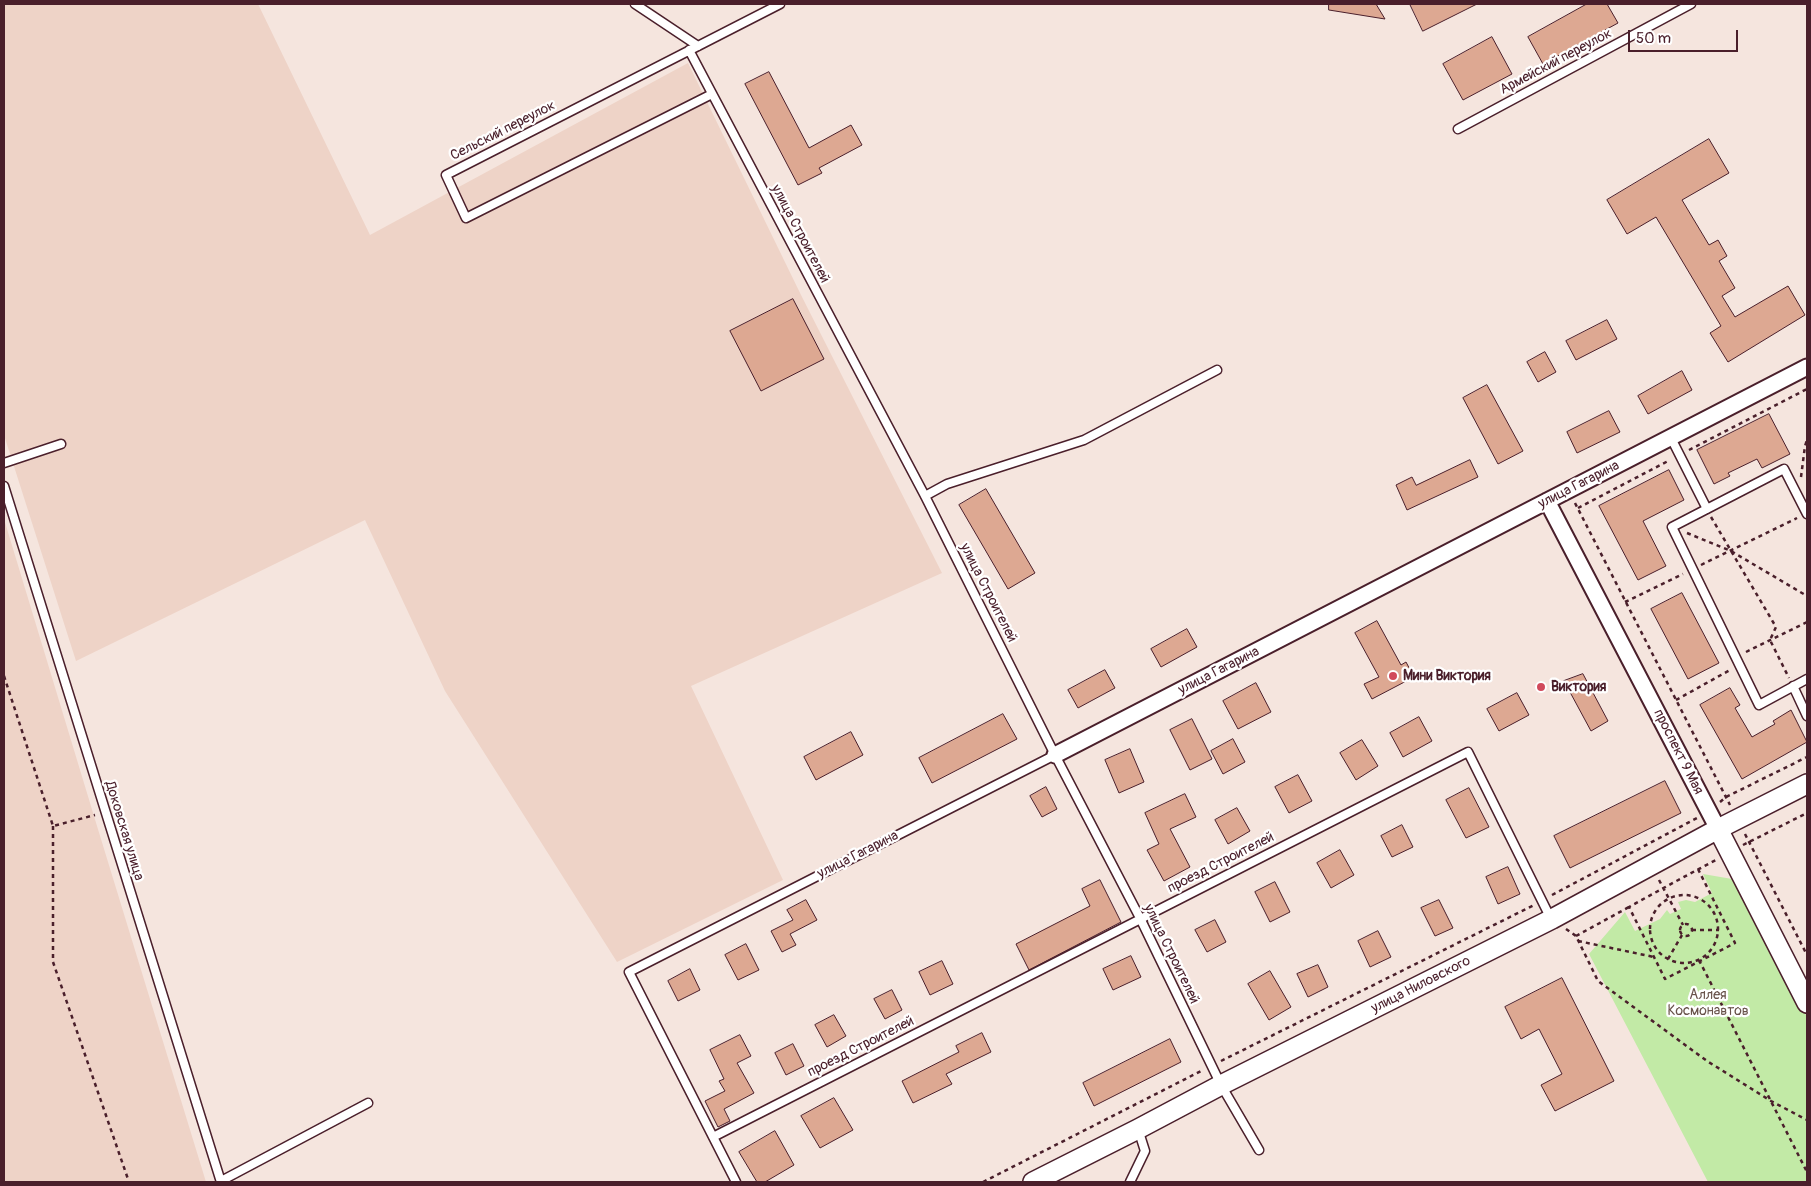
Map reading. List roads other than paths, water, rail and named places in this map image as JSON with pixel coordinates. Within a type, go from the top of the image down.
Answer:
[{"type":"street","name":"улица Гагарина","points":[[1055,755],[1807,367]]},
{"type":"street","name":"проспект 9 Мая","points":[[1548,501],[1807,1004]]},
{"type":"street","name":"улица Ниловского","points":[[1033,1182],[1221,1085],[1552,919],[1718,829],[1807,784]]},
{"type":"lane","points":[[635,4],[698,46]]},
{"type":"lane","name":"Сельский переулок","points":[[712,94],[466,218],[446,175],[780,4]]},
{"type":"lane","name":"Армейский переулок","points":[[1458,129],[1691,4]]},
{"type":"lane","name":"улица Строителей","points":[[689,50],[925,496],[1055,755],[1140,918],[1221,1085],[1259,1150]]},
{"type":"lane","points":[[925,496],[947,484],[1084,440],[1217,370]]},
{"type":"lane","points":[[1671,438],[1707,509]]},
{"type":"lane","points":[[4,463],[61,444]]},
{"type":"lane","points":[[1807,513],[1784,469],[1672,528],[1759,705],[1807,679]]},
{"type":"lane","name":"Доковская улица","points":[[4,486],[221,1182]]},
{"type":"lane","points":[[1793,686],[1807,716]]},
{"type":"lane","name":"проезд Строителей","points":[[714,1137],[1468,752],[1552,919]]},
{"type":"lane","name":"улица Гагарина","points":[[714,1137],[629,972],[1055,755]]},
{"type":"lane","points":[[221,1182],[368,1103]]},
{"type":"lane","points":[[1130,1182],[1146,1151],[1138,1129]]},
{"type":"lane","points":[[714,1137],[736,1182]]},
{"type":"place","name":"Мини Виктория","points":[[1393,676]]},
{"type":"place","name":"Виктория","points":[[1541,687]]},
{"type":"park label","name":"Аллея Космонавтов","points":[[1708,1004]]}]
